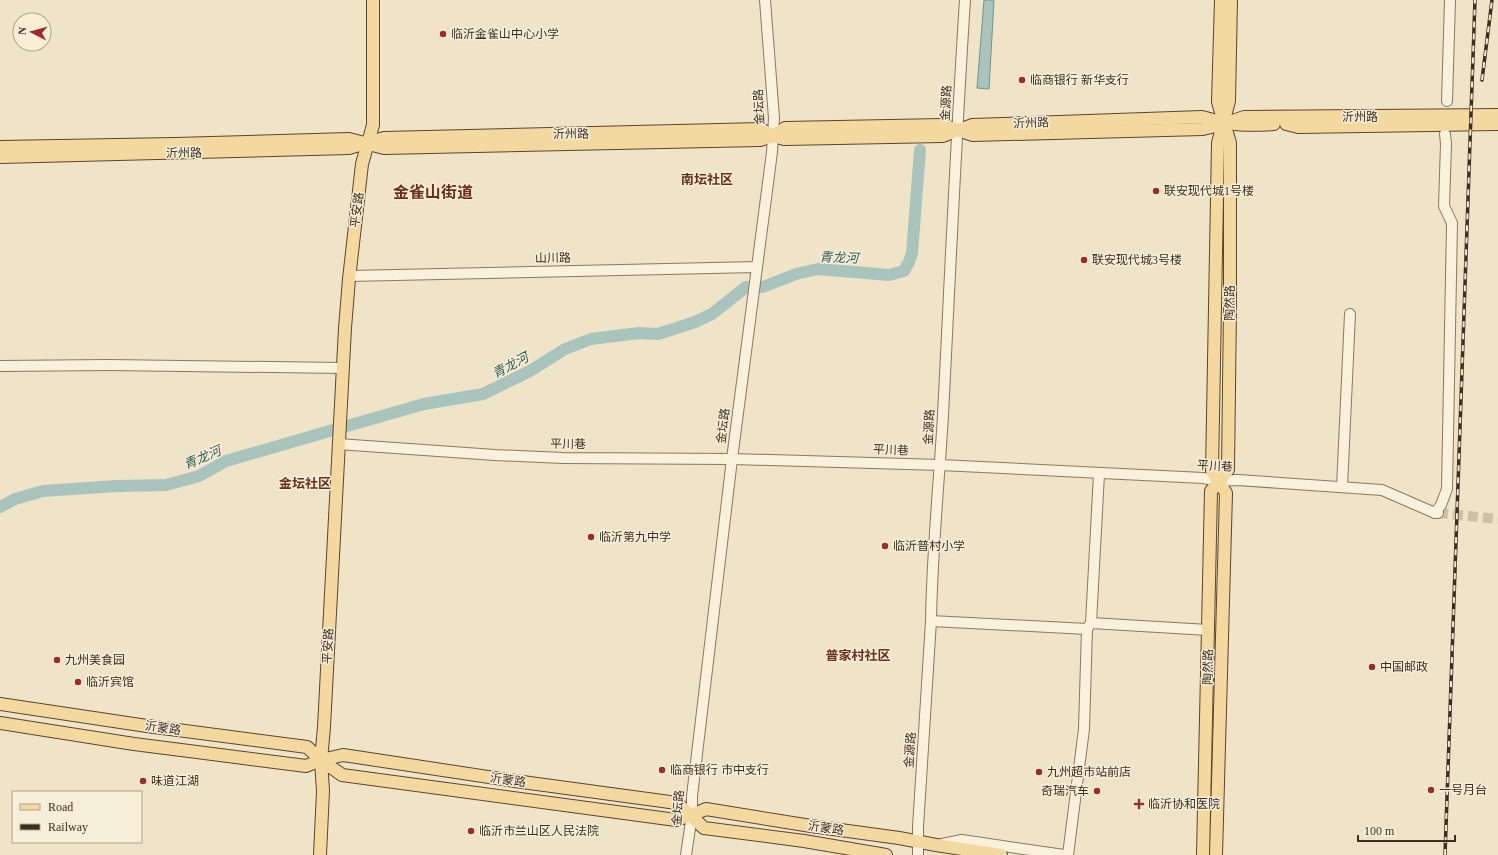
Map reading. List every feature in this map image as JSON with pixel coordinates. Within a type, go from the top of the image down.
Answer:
[{"type":"main road","name":"平安路","points":[[320,855],[324,791],[321,760],[349,276],[362,164],[373,125],[373,0]]},
{"type":"main road","points":[[1221,0],[1218,102],[1224,124]]},
{"type":"main road","name":"陶然路","points":[[1216,855],[1226,493],[1212,471],[1212,463],[1218,143],[1229,101],[1231,0]]},
{"type":"main road","points":[[1287,120],[1302,113],[1498,109]]},
{"type":"main road","name":"沂州路","points":[[0,157],[349,148],[384,138],[753,130],[761,130],[773,136],[784,139],[943,136],[972,125],[1202,118],[1224,124],[1243,126],[1287,120],[1498,115]]},
{"type":"main road","name":"沂州路","points":[[1287,120],[1498,120]]},
{"type":"main road","points":[[1287,120],[1298,127],[1498,124]]},
{"type":"main road","name":"沂州路","points":[[0,147],[349,139],[368,143]]},
{"type":"main road","name":"陶然路","points":[[1203,855],[1211,491],[1219,481]]},
{"type":"main road","name":"沂蒙路","points":[[0,704],[147,726],[307,747],[321,760],[342,775],[676,820],[692,816],[706,809],[1001,855]]},
{"type":"main road","name":"沂蒙路","points":[[0,723],[141,745],[306,766],[321,760],[343,755],[515,781],[677,803],[704,828],[804,841],[886,855]]},
{"type":"street","name":"金坛路","points":[[686,855],[692,816],[692,796],[732,459],[772,152],[774,118],[765,0]]},
{"type":"street","name":"金源路","points":[[918,855],[931,621],[931,592],[940,465],[965,0]]},
{"type":"street","points":[[1447,101],[1450,0]]},
{"type":"street","name":"平川巷","points":[[339,440],[495,455],[563,458],[732,459],[940,465],[1203,478],[1219,481],[1238,480],[1382,490],[1436,513],[1441,505],[1447,489],[1452,222],[1444,206],[1445,134]]},
{"type":"street","name":"山川路","points":[[349,276],[757,267]]},
{"type":"street","points":[[1342,487],[1350,314]]},
{"type":"street","points":[[0,366],[109,365],[343,368]]},
{"type":"street","points":[[1068,855],[1084,729],[1099,474]]},
{"type":"street","points":[[931,621],[1208,630]]},
{"type":"street","points":[[936,845],[962,840],[1064,855]]},
{"type":"water","points":[[984,0],[994,0],[989,89],[977,88]]},
{"type":"waterway","name":"青龙河","points":[[0,507],[15,499],[43,491],[117,486],[166,485],[199,476],[226,461],[326,432],[424,404],[483,394],[530,371],[565,349],[591,339],[639,333],[658,334],[695,322],[712,314],[746,287],[763,287],[796,274],[818,269],[889,275],[904,271],[912,253],[920,150]]},
{"type":"tunnel","points":[[1438,513],[1498,519]]},
{"type":"railway","points":[[1445,855],[1475,0]]},
{"type":"railway","points":[[1482,80],[1492,0]]},
{"type":"place","name":"临沂金雀山中心小学","points":[[443,34]]},
{"type":"place","name":"临商银行 新华支行","points":[[1022,80]]},
{"type":"place","name":"联安现代城1号楼","points":[[1156,191]]},
{"type":"place","name":"联安现代城3号楼","points":[[1084,260]]},
{"type":"place","name":"临沂第九中学","points":[[591,537]]},
{"type":"place","name":"临沂普村小学","points":[[885,546]]},
{"type":"place","name":"九州美食园","points":[[57,660]]},
{"type":"place","name":"中国邮政","points":[[1372,667]]},
{"type":"place","name":"临沂宾馆","points":[[78,682]]},
{"type":"place","name":"临商银行 市中支行","points":[[662,770]]},
{"type":"place","name":"九州超市站前店","points":[[1039,772]]},
{"type":"place","name":"味道江湖","points":[[143,781]]},
{"type":"place","name":"一号月台","points":[[1431,790]]},
{"type":"place","name":"奇瑞汽车","points":[[1097,791]]},
{"type":"place","name":"临沂协和医院","points":[[1139,804]]},
{"type":"place","name":"临沂市兰山区人民法院","points":[[471,831]]},
{"type":"district","name":"南坛社区","points":[[707,179]]},
{"type":"district","name":"金雀山街道","points":[[433,192]]},
{"type":"district","name":"金坛社区","points":[[305,483]]},
{"type":"district","name":"普家村社区","points":[[858,655]]}]
